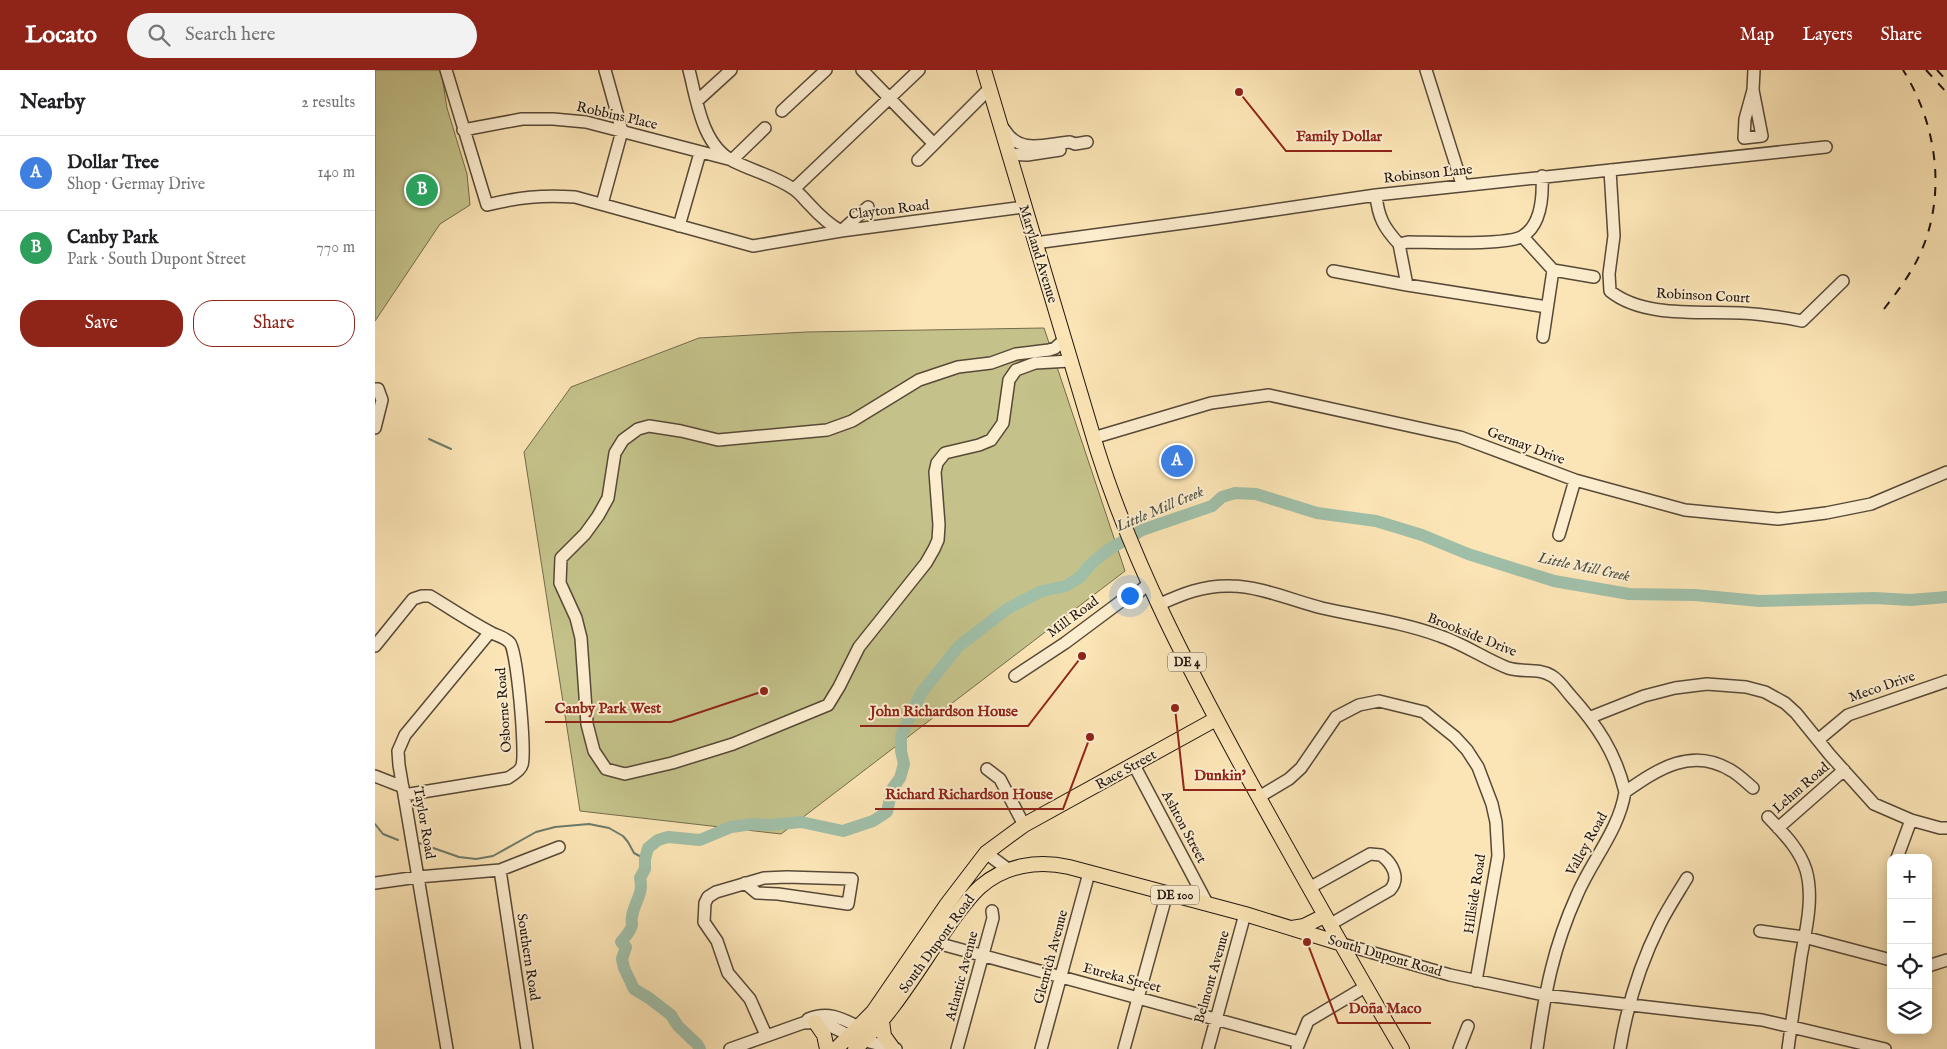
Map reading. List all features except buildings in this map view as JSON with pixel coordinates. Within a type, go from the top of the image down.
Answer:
[{"type":"main road","name":"Maryland Avenue","points":[[984,70],[1093,438]]},
{"type":"main road","name":"DE 4","points":[[1093,438],[1109,487],[1134,550],[1158,604],[1216,719],[1339,942],[1402,1049]]},
{"type":"main road","name":"Race Street","points":[[986,853],[1023,825],[1216,719]]},
{"type":"main road","name":"South Dupont Road","points":[[857,1038],[947,904],[986,853]]},
{"type":"main road","name":"South Dupont Road","points":[[837,1049],[882,1021],[967,902],[980,888],[1009,870],[1034,864],[1049,863],[1207,903],[1339,942]]},
{"type":"main road","points":[[1291,928],[1327,920]]},
{"type":"main road","points":[[906,987],[911,972],[923,954],[922,942]]},
{"type":"main road","points":[[882,1021],[884,1036],[895,1048]]},
{"type":"main road","points":[[809,1022],[824,1035],[827,1049]]},
{"type":"street","points":[[447,70],[463,130],[487,205],[520,197],[545,195],[575,197],[753,246],[841,231],[868,207]]},
{"type":"street","points":[[602,204],[622,131],[605,70]]},
{"type":"street","name":"Clayton Road","points":[[689,70],[709,138],[716,147],[732,160],[767,174],[794,189],[825,221],[841,231],[1024,208]]},
{"type":"street","points":[[697,100],[731,70]]},
{"type":"street","points":[[782,111],[826,70]]},
{"type":"street","points":[[862,70],[934,144]]},
{"type":"street","points":[[794,189],[919,70]]},
{"type":"street","points":[[1426,70],[1462,184]]},
{"type":"street","points":[[1753,90],[1762,136],[1744,138],[1745,119],[1753,90],[1754,70]]},
{"type":"street","points":[[918,160],[989,88]]},
{"type":"street","name":"Robbins Place","points":[[463,130],[522,119],[586,122],[732,160]]},
{"type":"street","points":[[999,121],[1013,142],[1024,146],[1087,142]]},
{"type":"street","points":[[732,160],[765,128]]},
{"type":"street","points":[[1009,154],[1027,155],[1071,148],[1075,144]]},
{"type":"street","name":"Robinson Lane","points":[[1035,243],[1213,219],[1376,194],[1826,147]]},
{"type":"street","points":[[679,226],[699,152]]},
{"type":"street","name":"Robinson Court","points":[[1610,170],[1614,236],[1609,274],[1610,291],[1619,298],[1639,307],[1660,310],[1777,316],[1802,321],[1843,281]]},
{"type":"street","points":[[1399,244],[1408,242],[1497,242],[1523,237],[1541,208],[1542,176]]},
{"type":"street","points":[[1376,194],[1377,208],[1384,228],[1399,244],[1407,285]]},
{"type":"street","points":[[1523,237],[1553,270],[1594,277]]},
{"type":"street","points":[[1543,337],[1553,270]]},
{"type":"street","points":[[1333,271],[1407,285],[1547,307]]},
{"type":"street","points":[[1064,340],[1055,348],[1049,350],[1017,354],[991,363],[958,368],[919,380],[852,421],[827,430],[718,440],[681,430],[649,426],[638,429],[623,440],[615,453],[608,498],[585,534],[561,558],[559,583],[576,618],[581,638],[587,724],[594,751],[606,769],[625,774],[672,763],[733,744],[828,705],[859,648],[926,563],[934,549],[938,540],[939,524],[935,472],[941,456],[945,453],[979,445],[991,440],[1003,423],[1009,380],[1016,370],[1035,363],[1070,361]]},
{"type":"street","points":[[375,389],[378,389],[382,400],[375,428]]},
{"type":"street","name":"Germay Drive","points":[[1093,438],[1211,403],[1269,395],[1460,437],[1575,480],[1685,510],[1778,519],[1826,513],[1871,504],[1947,472]]},
{"type":"street","points":[[1559,535],[1575,480]]},
{"type":"street","name":"Mill Road","points":[[1015,676],[1149,583]]},
{"type":"street","name":"Brookside Drive","points":[[1158,604],[1187,592],[1212,586],[1232,586],[1323,608],[1397,623],[1442,636],[1509,668],[1524,671],[1537,670],[1553,676],[1591,717],[1620,770],[1625,792]]},
{"type":"street","points":[[375,646],[413,599],[422,596],[430,596],[491,632]]},
{"type":"street","name":"Taylor Road","points":[[447,1049],[403,791],[398,751],[405,735],[491,632]]},
{"type":"street","name":"Osborne Road","points":[[403,791],[508,778],[522,765],[522,732],[513,646],[508,640],[491,632]]},
{"type":"street","name":"Meco Drive","points":[[1818,740],[1848,715],[1947,681]]},
{"type":"street","points":[[1591,717],[1644,696],[1675,688],[1707,684],[1746,687],[1765,692],[1785,703],[1796,713],[1874,804],[1911,820],[1940,828],[1947,828]]},
{"type":"street","name":"Hillside Road","points":[[1259,797],[1301,768],[1336,718],[1359,705],[1379,701],[1424,712],[1455,736],[1478,767],[1492,804],[1496,822],[1498,856],[1476,981]]},
{"type":"street","points":[[1625,792],[1674,763],[1693,760],[1712,762],[1732,771],[1753,788]]},
{"type":"street","name":"Ashton Street","points":[[1135,765],[1207,903]]},
{"type":"street","points":[[987,769],[997,776],[1004,786],[1023,825]]},
{"type":"street","name":"Lehm Road","points":[[1778,828],[1844,770]]},
{"type":"street","points":[[375,776],[403,791]]},
{"type":"street","name":"Valley Road","points":[[1537,1049],[1552,960],[1564,924],[1578,892],[1620,816],[1625,792]]},
{"type":"street","points":[[1768,817],[1795,848],[1808,878],[1809,900],[1805,938],[1788,1049]]},
{"type":"street","points":[[1898,854],[1911,820]]},
{"type":"street","points":[[375,883],[418,877],[500,870],[559,847]]},
{"type":"street","points":[[986,853],[1009,870]]},
{"type":"street","points":[[1309,888],[1371,854],[1381,855],[1392,865],[1395,876],[1390,890],[1327,920]]},
{"type":"street","name":"Southern Road","points":[[500,870],[527,1049]]},
{"type":"street","name":"Glenrich Avenue","points":[[1041,1049],[1089,873]]},
{"type":"street","points":[[745,883],[757,894],[778,894],[848,904],[852,879],[764,878],[745,883],[727,888],[708,897],[705,904],[704,922],[717,941],[728,973],[750,999],[766,1035]]},
{"type":"street","points":[[1620,1049],[1629,1005],[1644,962],[1660,924],[1687,878]]},
{"type":"street","points":[[1124,1049],[1167,893]]},
{"type":"street","name":"Atlantic Avenue","points":[[957,1049],[993,918],[992,911]]},
{"type":"street","name":"Belmont Avenue","points":[[1207,1049],[1245,914]]},
{"type":"street","points":[[1760,931],[1805,938],[1887,959]]},
{"type":"street","name":"South Dupont Road","points":[[1339,942],[1476,981],[1545,994],[1762,1020],[1791,1025],[1885,1049]]},
{"type":"street","name":"Eureka Street","points":[[937,943],[1216,1020],[1297,1046]]},
{"type":"street","points":[[1932,965],[1947,960]]},
{"type":"street","points":[[1297,1046],[1308,1021],[1365,987]]},
{"type":"street","points":[[730,1049],[766,1035],[809,1022],[814,1017],[831,1015],[845,1019],[857,1038],[895,1048]]},
{"type":"street","points":[[1459,1049],[1469,1026]]},
{"type":"shaded area","points":[[375,70],[441,70],[447,108],[467,174],[470,205],[440,224],[375,321]]},
{"type":"shaded area","points":[[1044,328],[1125,571],[781,834],[580,811],[524,452],[571,387],[699,338],[806,332]]},
{"type":"waterway","points":[[429,439],[451,449]]},
{"type":"waterway","name":"Little Mill Creek","points":[[700,1049],[678,1026],[671,1015],[634,989],[624,968],[622,959],[626,947],[621,942],[628,934],[632,925],[633,912],[641,889],[640,878],[645,869],[648,848],[658,840],[668,837],[700,840],[731,827],[753,824],[770,825],[801,822],[843,831],[873,821],[887,812],[892,789],[900,778],[904,764],[901,751],[901,736],[921,693],[959,646],[1007,609],[1042,591],[1066,586],[1080,577],[1091,564],[1108,550],[1142,530],[1212,506],[1222,497],[1235,493],[1256,494],[1317,513],[1376,521],[1422,535],[1468,554],[1554,581],[1629,594],[1695,595],[1759,601],[1875,598],[1910,600],[1947,597]]},
{"type":"waterway","points":[[375,824],[383,834],[398,840]]},
{"type":"waterway","points":[[419,843],[459,857],[476,859],[493,856],[536,832],[555,827],[589,824],[609,828],[623,836],[634,853],[645,859]]},
{"type":"railway","points":[[1884,309],[1908,276],[1920,254],[1934,208],[1934,160],[1930,136],[1924,113],[1915,91],[1903,70]]},
{"type":"railway","points":[[1926,70],[1947,93]]},
{"type":"railway","points":[[1937,70],[1947,81]]},
{"type":"place","name":"Family Dollar","points":[[1239,92]]},
{"type":"place","name":"Canby Park","points":[[422,190]]},
{"type":"place","name":"Dollar Tree","points":[[1177,461]]},
{"type":"place","name":"John Richardson House","points":[[1082,656]]},
{"type":"place","name":"Canby Park West","points":[[764,691]]},
{"type":"place","name":"Dunkin'","points":[[1175,708]]},
{"type":"place","name":"Richard Richardson House","points":[[1090,737]]},
{"type":"place","name":"Doña Maco","points":[[1307,942]]}]
